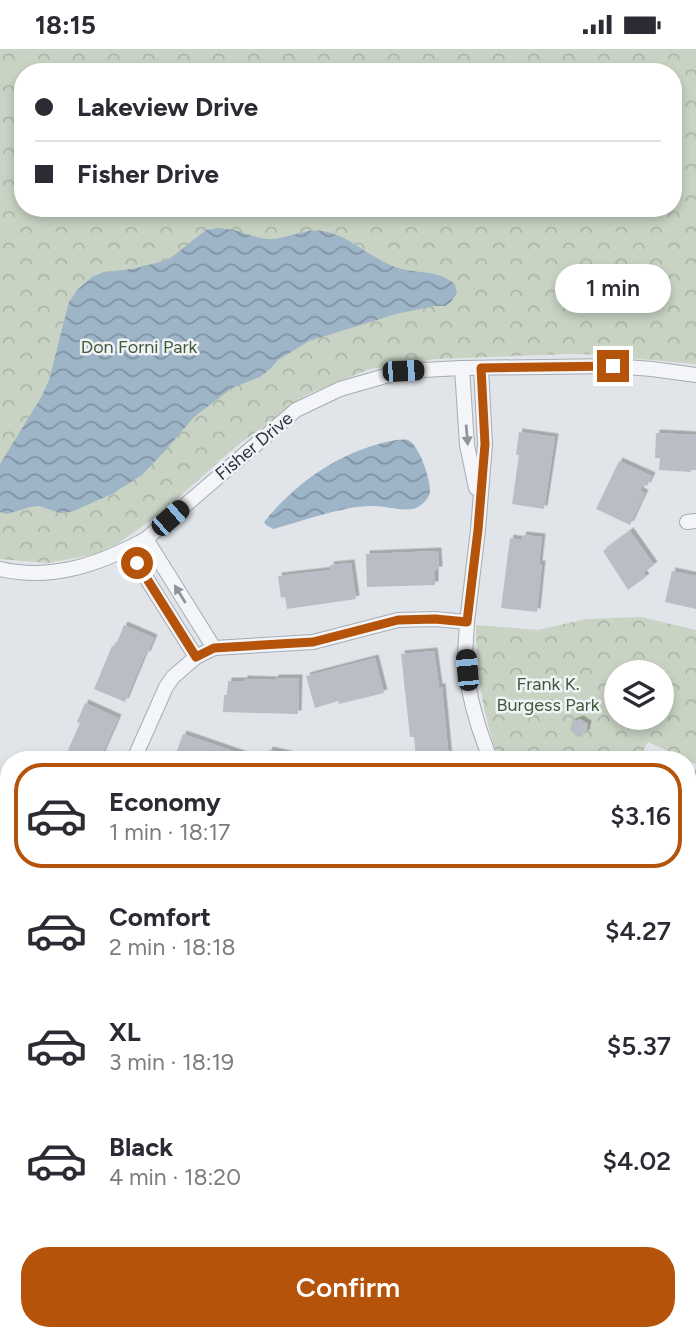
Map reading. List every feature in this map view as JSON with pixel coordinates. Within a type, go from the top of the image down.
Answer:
[{"type":"street","name":"Fisher Drive","points":[[0,569],[22,573],[56,573],[95,564],[128,549],[146,539],[296,410],[340,390],[403,371],[613,366],[696,375]]},
{"type":"street","points":[[462,368],[467,445],[479,501]]},
{"type":"street","points":[[481,368],[485,444],[466,655],[468,685],[478,728],[487,751]]},
{"type":"street","points":[[146,539],[214,648]]},
{"type":"street","points":[[128,549],[196,657]]},
{"type":"street","points":[[138,751],[173,677],[196,657],[214,648],[313,642],[398,620],[467,622]]},
{"type":"green space","name":"Don Forni Park","points":[[0,49],[696,49],[696,364],[568,354],[436,359],[370,369],[306,395],[234,448],[160,514],[117,544],[96,554],[48,563],[0,559]]},
{"type":"green space","name":"Frank K. Burgess Park","points":[[641,617],[696,630],[696,751],[668,751],[648,742],[643,751],[496,751],[482,693],[476,625],[538,630],[586,619]]},
{"type":"water","points":[[218,228],[270,239],[310,231],[333,233],[395,267],[448,279],[455,284],[457,293],[445,306],[396,314],[309,341],[278,360],[260,377],[232,388],[194,417],[142,475],[112,494],[71,512],[60,513],[39,506],[7,514],[0,512],[0,464],[42,396],[49,380],[69,302],[77,290],[92,277],[104,272],[132,269],[168,260],[206,230]]},
{"type":"water","points":[[396,440],[411,442],[424,465],[430,492],[418,507],[348,508],[273,529],[264,522],[291,493],[323,469],[358,451]]},
{"type":"building","points":[[519,432],[555,437],[544,509],[512,504],[519,455],[516,455]]},
{"type":"building","points":[[656,433],[696,435],[696,470],[659,470],[660,458],[655,458]]},
{"type":"building","points":[[619,461],[652,476],[647,486],[643,484],[640,491],[645,493],[630,525],[596,509]]},
{"type":"building","points":[[630,531],[654,565],[643,573],[646,577],[628,590],[603,551]]},
{"type":"building","points":[[523,535],[542,537],[537,612],[501,608],[510,538],[522,540]]},
{"type":"building","points":[[438,551],[439,570],[435,570],[435,585],[367,587],[366,554]]},
{"type":"building","points":[[351,563],[356,599],[287,609],[285,597],[281,598],[278,576],[331,570],[330,565]]},
{"type":"building","points":[[672,571],[696,576],[696,609],[665,602]]},
{"type":"building","points":[[124,625],[154,638],[125,702],[94,689]]},
{"type":"building","points":[[434,651],[439,687],[442,687],[448,751],[415,751],[414,737],[410,737],[401,654]]},
{"type":"building","points":[[375,658],[384,693],[315,708],[306,676]]},
{"type":"building","points":[[299,678],[298,714],[223,712],[228,681]]},
{"type":"building","points":[[85,703],[118,718],[104,751],[68,751],[80,723],[77,722]]},
{"type":"building","points":[[580,719],[588,724],[586,733],[577,737],[570,730],[572,722]]},
{"type":"building","points":[[183,734],[233,751],[177,751]]},
{"type":"route","points":[[137,563],[196,657],[214,648],[324,640],[398,620],[467,622],[485,444],[481,368],[613,366]]}]
